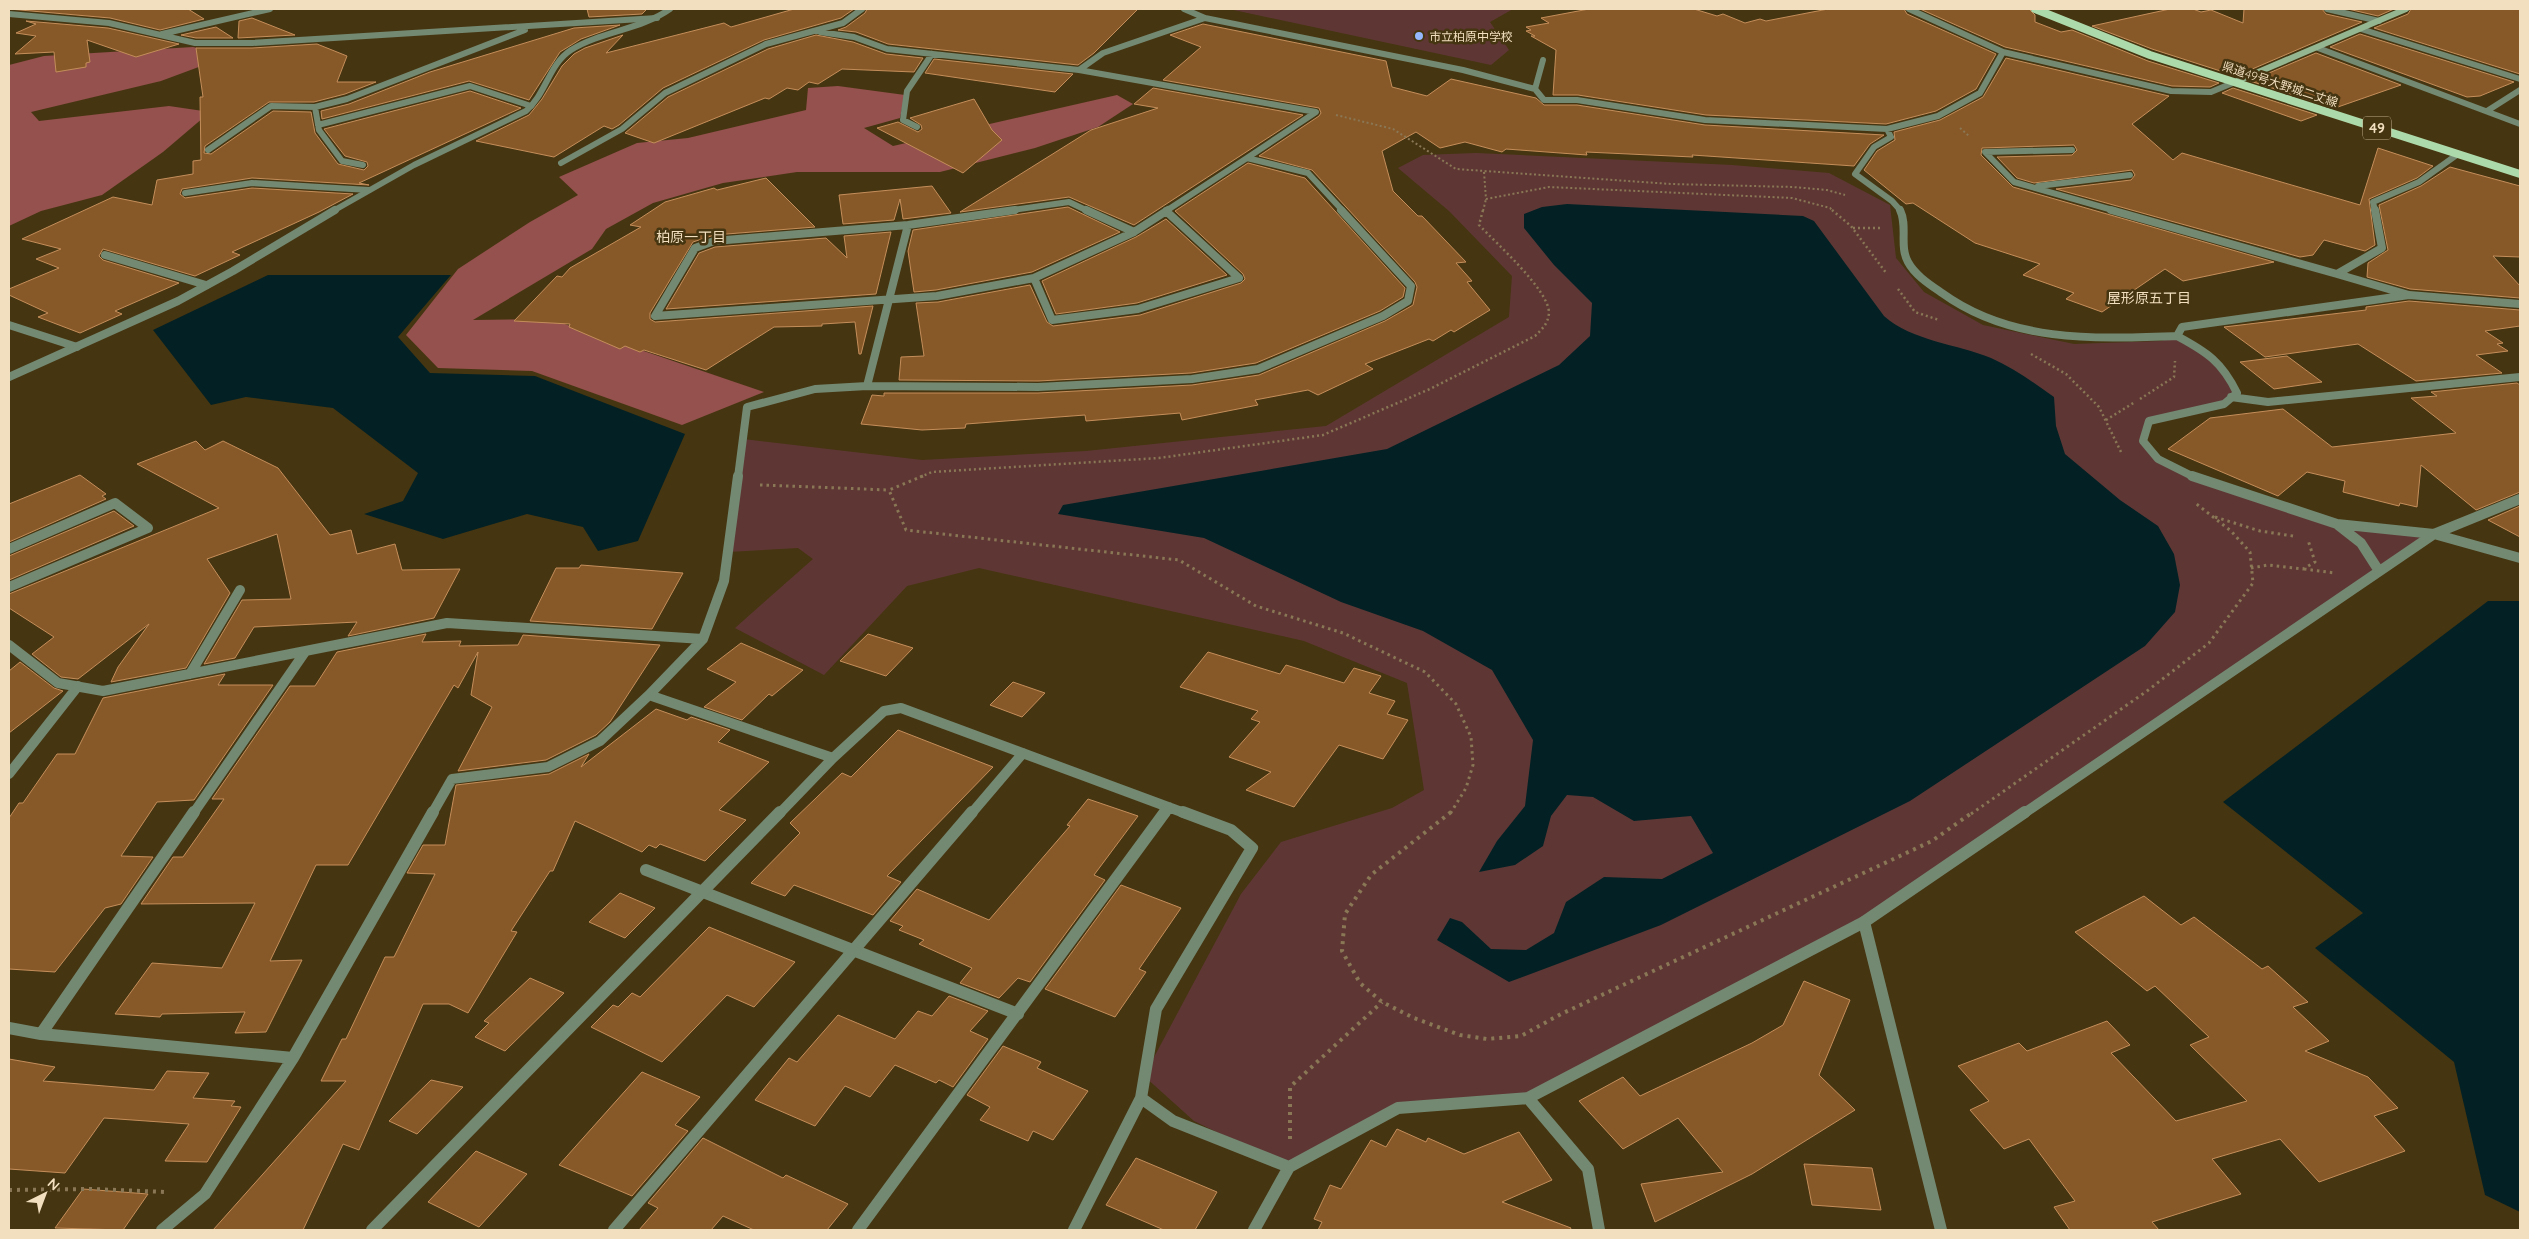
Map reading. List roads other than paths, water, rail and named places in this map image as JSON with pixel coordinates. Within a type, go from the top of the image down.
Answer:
[{"type":"main road","name":"県道49号大野城二丈線","points":[[2035,9],[2150,55],[2520,174]]},
{"type":"main road","points":[[2235,82],[2406,9]]},
{"type":"street","points":[[158,34],[270,9]]},
{"type":"street","points":[[9,377],[178,301],[437,152],[485,133],[531,106],[544,88],[556,63],[571,51],[594,40],[660,18],[670,9]]},
{"type":"street","points":[[561,163],[622,129],[665,93],[766,44],[817,31],[843,22],[862,9]]},
{"type":"street","points":[[1184,9],[1205,18],[1463,70],[1535,89],[1544,100],[1578,100],[1705,120],[1887,129],[1938,116],[1980,93],[2003,52]]},
{"type":"street","points":[[1909,9],[2003,52],[2171,91],[2211,92],[2235,82]]},
{"type":"street","points":[[2327,9],[2379,21]]},
{"type":"street","points":[[9,14],[109,23],[195,43],[252,43],[660,18]]},
{"type":"street","points":[[1078,70],[1103,53],[1205,18]]},
{"type":"street","points":[[208,150],[271,106],[281,104],[315,107],[347,99],[536,26]]},
{"type":"street","points":[[2361,29],[2520,79]]},
{"type":"street","points":[[817,31],[854,37],[887,50],[1078,70],[1213,92],[1316,112],[1134,232],[1034,278],[937,296],[656,316],[695,248],[714,241],[908,225],[1069,202],[1134,232]]},
{"type":"street","points":[[2318,48],[2520,124]]},
{"type":"street","points":[[917,127],[903,120],[907,91],[932,54]]},
{"type":"street","points":[[1535,89],[1543,60]]},
{"type":"street","points":[[318,125],[470,86],[531,106]]},
{"type":"street","points":[[2487,111],[2520,90]]},
{"type":"street","points":[[315,107],[319,130],[342,161],[363,165]]},
{"type":"street","points":[[1887,129],[1891,137],[1874,147],[1855,174],[1900,209],[1903,219],[1902,247],[1910,266],[1926,282],[1963,308],[1992,322],[2022,330],[2060,337],[2092,339],[2177,336],[2212,354],[2228,372],[2237,393],[2224,404],[2149,421],[2143,441],[2158,459],[2202,481],[2337,524],[2434,534],[2520,558]]},
{"type":"street","points":[[2072,150],[1985,152],[2014,182],[2409,295],[2520,304]]},
{"type":"street","points":[[2337,274],[2382,248],[2374,202],[2419,182],[2458,154]]},
{"type":"street","points":[[162,1230],[205,1194],[293,1058],[452,779],[548,767],[600,741],[649,695],[703,639],[724,581],[747,407],[815,389],[867,386],[1038,387],[1192,379],[1258,369],[1383,316],[1408,301],[1411,286],[1308,173],[1247,158]]},
{"type":"street","points":[[2032,187],[2130,175]]},
{"type":"street","points":[[185,193],[252,183],[369,190]]},
{"type":"street","points":[[1034,278],[1052,320],[1138,309],[1239,278],[1166,211]]},
{"type":"street","points":[[867,386],[908,225]]},
{"type":"street","points":[[105,255],[206,285]]},
{"type":"street","points":[[2177,336],[2182,327],[2409,295]]},
{"type":"street","points":[[9,325],[77,347]]},
{"type":"street","points":[[2231,398],[2268,402],[2520,378]]},
{"type":"street","points":[[1254,1230],[1290,1167],[1398,1108],[1528,1098],[1864,922],[2434,534],[2520,499]]},
{"type":"street","points":[[9,549],[116,503],[148,528],[9,587]]},
{"type":"street","points":[[2337,524],[2361,543],[2379,571]]},
{"type":"street","points":[[190,674],[240,590]]},
{"type":"street","points":[[9,645],[58,683],[103,691],[447,623],[703,639]]},
{"type":"street","points":[[41,1034],[305,652]]},
{"type":"street","points":[[9,774],[78,686]]},
{"type":"street","points":[[649,695],[834,758]]},
{"type":"street","points":[[372,1230],[834,758],[884,711],[902,708],[1231,830],[1252,848],[1156,1009],[1141,1098],[1074,1230]]},
{"type":"street","points":[[614,1230],[1023,753]]},
{"type":"street","points":[[858,1230],[1169,807]]},
{"type":"street","points":[[646,870],[701,893],[1018,1014]]},
{"type":"street","points":[[1864,922],[1941,1230]]},
{"type":"street","points":[[9,1028],[41,1034],[293,1058]]},
{"type":"street","points":[[1141,1098],[1173,1121],[1290,1167]]},
{"type":"street","points":[[1528,1098],[1588,1170],[1599,1230]]},
{"type":"water","points":[[1567,204],[1803,216],[1814,221],[1884,316],[1895,324],[1921,337],[1991,358],[2016,371],[2054,397],[2056,426],[2065,454],[2120,500],[2158,526],[2174,554],[2180,585],[2175,612],[2145,646],[1910,801],[1661,925],[1509,982],[1437,940],[1450,918],[1462,922],[1491,949],[1526,950],[1554,933],[1566,902],[1604,877],[1662,879],[1713,853],[1691,816],[1634,821],[1593,797],[1567,795],[1551,816],[1543,846],[1515,865],[1479,872],[1497,841],[1525,806],[1533,740],[1492,670],[1423,631],[1341,602],[1204,538],[1058,514],[1063,505],[1387,449],[1559,365],[1590,336],[1592,303],[1554,265],[1524,228],[1524,214],[1542,207]]},
{"type":"water","points":[[268,275],[451,275],[398,337],[430,373],[535,376],[685,434],[638,541],[598,551],[583,527],[527,514],[443,539],[364,514],[403,501],[418,473],[333,408],[246,397],[211,405],[153,330]]},
{"type":"water","points":[[2488,601],[2520,601],[2520,1212],[2485,1195],[2454,1062],[2315,948],[2363,913],[2223,802]]},
{"type":"place","name":"市立柏原中学校","points":[[1419,36]]},
{"type":"district","name":"柏原一丁目","points":[[691,237]]},
{"type":"district","name":"屋形原五丁目","points":[[2149,298]]}]
